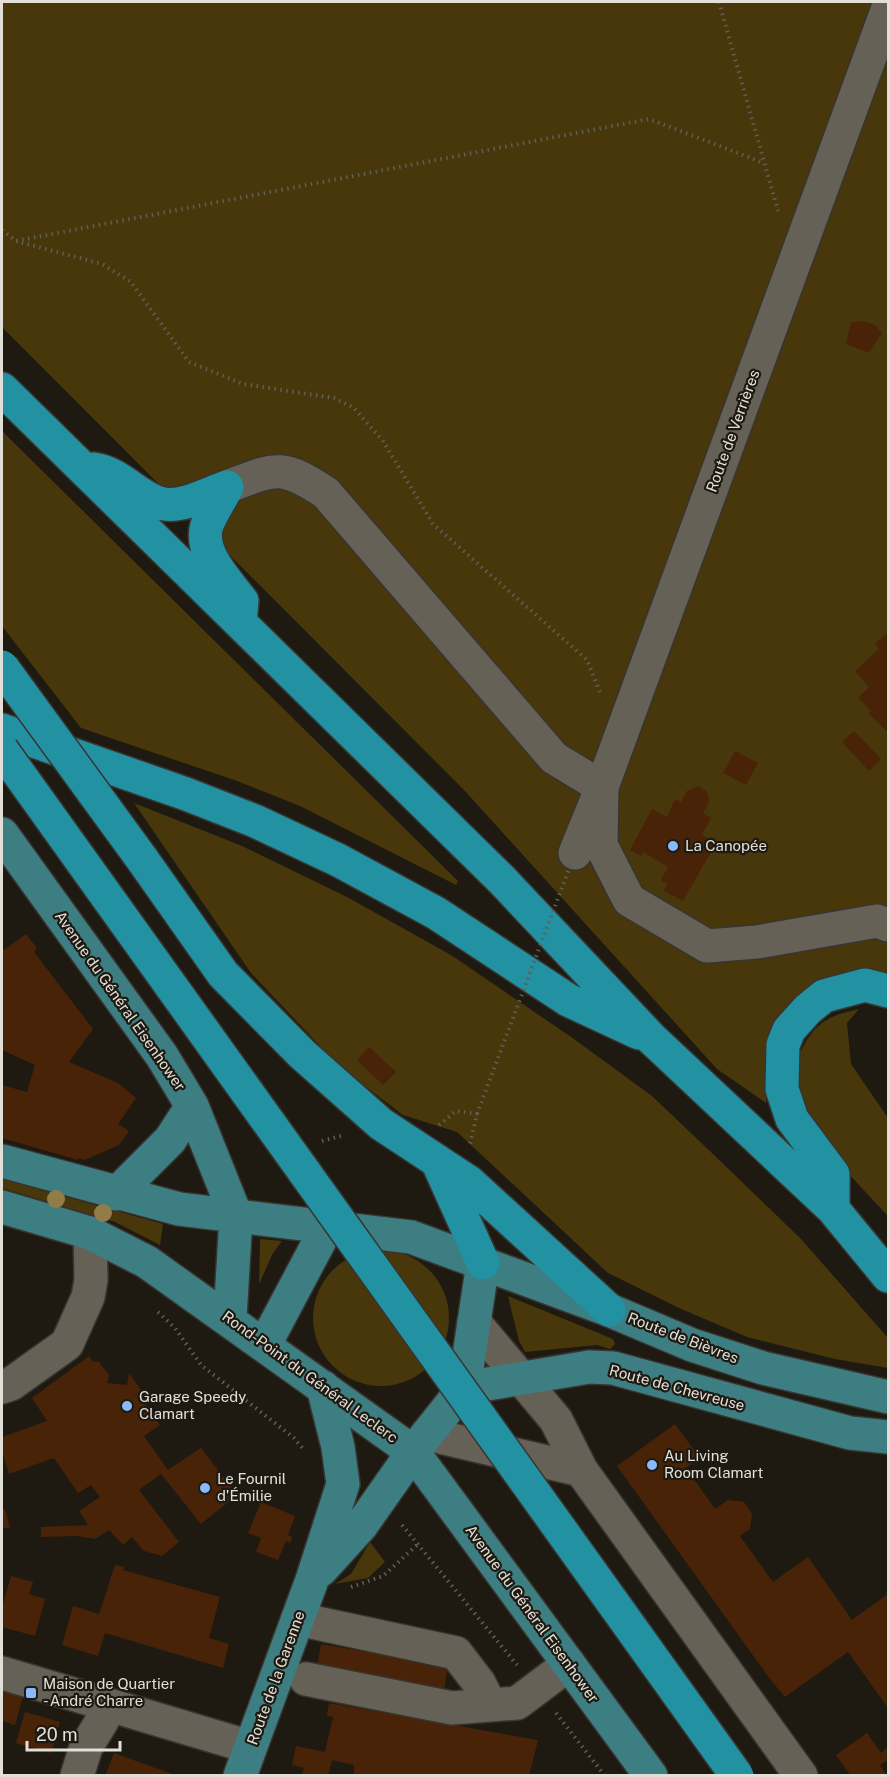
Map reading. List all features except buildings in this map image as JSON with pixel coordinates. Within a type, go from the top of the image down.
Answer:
[{"type":"highway","points":[[2,389],[502,880],[651,1038],[833,1209],[888,1276]]},
{"type":"highway","points":[[79,467],[109,471],[153,500],[166,504],[181,502],[227,487]]},
{"type":"highway","points":[[227,487],[207,526],[205,539],[217,567],[242,600],[240,623]]},
{"type":"highway","points":[[2,667],[223,974],[302,1054],[381,1124],[453,1158],[469,1182],[609,1310]]},
{"type":"highway","points":[[2,730],[255,821],[338,860],[436,913],[568,1000],[651,1038]]},
{"type":"highway","points":[[2,750],[737,1776]]},
{"type":"highway","points":[[833,1209],[833,1174],[792,1119],[782,1089],[783,1045],[789,1030],[808,1009],[824,996],[865,986],[888,991]]},
{"type":"highway","points":[[453,1158],[483,1263]]},
{"type":"main road","name":"Avenue du Général Eisenhower","points":[[2,834],[162,1056],[192,1106],[236,1216],[230,1318]]},
{"type":"main road","points":[[116,1194],[170,1140],[192,1106]]},
{"type":"main road","points":[[2,1161],[116,1194],[179,1209],[411,1237],[483,1263],[464,1388],[420,1443]]},
{"type":"main road","name":"Rond-Point du Général Leclerc","points":[[2,1207],[90,1233],[147,1262],[230,1318],[323,1387],[420,1443]]},
{"type":"main road","points":[[265,1344],[327,1227]]},
{"type":"main road","name":"Route de Bièvres","points":[[483,1263],[609,1310],[692,1345],[763,1368],[888,1397]]},
{"type":"main road","name":"Route de Chevreuse","points":[[464,1388],[589,1367],[613,1368],[850,1433],[888,1437]]},
{"type":"main road","name":"Route de la Garenne","points":[[245,1761],[305,1600],[343,1484],[338,1448],[323,1387]]},
{"type":"main road","name":"Avenue du Général Eisenhower","points":[[420,1443],[569,1664],[651,1776]]},
{"type":"main road","name":"Route de la Garenne","points":[[305,1600],[420,1443]]},
{"type":"street","name":"Route de Verrières","points":[[575,853],[602,787],[888,8]]},
{"type":"street","points":[[227,487],[270,470],[298,474],[326,493],[554,758],[602,787],[601,845],[629,900],[707,946],[757,942],[878,921],[888,925]]},
{"type":"street","points":[[2,1387],[11,1384],[67,1344],[88,1297],[91,1280],[90,1233]]},
{"type":"street","points":[[474,1322],[561,1426],[581,1470],[801,1776]]},
{"type":"street","points":[[420,1443],[581,1470]]},
{"type":"street","points":[[305,1600],[456,1653],[479,1683],[490,1706]]},
{"type":"street","points":[[306,1679],[452,1708],[490,1706],[517,1703],[569,1664]]},
{"type":"street","points":[[2,1673],[107,1704],[245,1761]]},
{"type":"street","points":[[77,1776],[86,1747],[102,1722],[107,1704]]},
{"type":"path","points":[[719,2],[780,220]]},
{"type":"path","points":[[16,241],[649,119],[764,163]]},
{"type":"path","points":[[2,230],[16,241],[102,264],[131,282],[189,362],[243,384],[334,398],[354,408],[383,441],[433,524],[587,660],[619,740]]},
{"type":"path","points":[[453,1158],[477,1114],[575,853]]},
{"type":"path","points":[[435,1127],[456,1111],[477,1114]]},
{"type":"path","points":[[153,1308],[175,1328],[201,1365],[294,1438],[306,1454]]},
{"type":"path","points":[[396,1519],[606,1776]]},
{"type":"path","points":[[305,1600],[377,1579],[393,1569],[417,1545]]},
{"type":"shaded area","points":[[2,2],[888,2],[888,972],[826,977],[793,1004],[772,1039],[766,1103],[717,1069],[464,790],[2,327]]},
{"type":"shaded area","points":[[2,431],[458,881],[456,885],[300,806],[237,781],[81,728],[2,626]]},
{"type":"shaded area","points":[[134,803],[242,846],[347,897],[451,955],[574,1039],[652,1096],[801,1239],[888,1338],[888,1368],[835,1359],[747,1337],[679,1308],[608,1273],[457,1132],[403,1115],[340,1067],[251,973]]},
{"type":"shaded area","points":[[859,1009],[847,1023],[851,1064],[888,1118],[888,1216],[855,1181],[820,1138],[807,1115],[798,1092],[797,1068],[809,1037],[820,1024],[827,1020]]},
{"type":"shaded area","points":[[2,1179],[163,1224],[160,1245],[115,1222],[2,1188]]},
{"type":"shaded area","points":[[260,1239],[282,1241],[273,1253],[259,1284]]},
{"type":"shaded area","points":[[381,1250],[407,1255],[429,1270],[444,1292],[449,1318],[444,1344],[429,1366],[407,1381],[381,1386],[355,1381],[333,1366],[318,1344],[313,1318],[318,1292],[333,1270],[355,1255]]},
{"type":"shaded area","points":[[508,1296],[613,1339],[615,1344],[610,1349],[597,1345],[525,1352],[519,1341]]},
{"type":"shaded area","points":[[370,1542],[385,1562],[368,1578],[335,1584],[351,1574]]},
{"type":"place","name":"La Canopée","points":[[673,846]]},
{"type":"place","name":"Garage Speedy Clamart","points":[[127,1406]]},
{"type":"place","name":"Au Living Room Clamart","points":[[652,1465]]},
{"type":"place","name":"Le Fournil d'Émilie","points":[[205,1488]]},
{"type":"place","name":"Maison de Quartier - André Charre","points":[[31,1693]]}]
